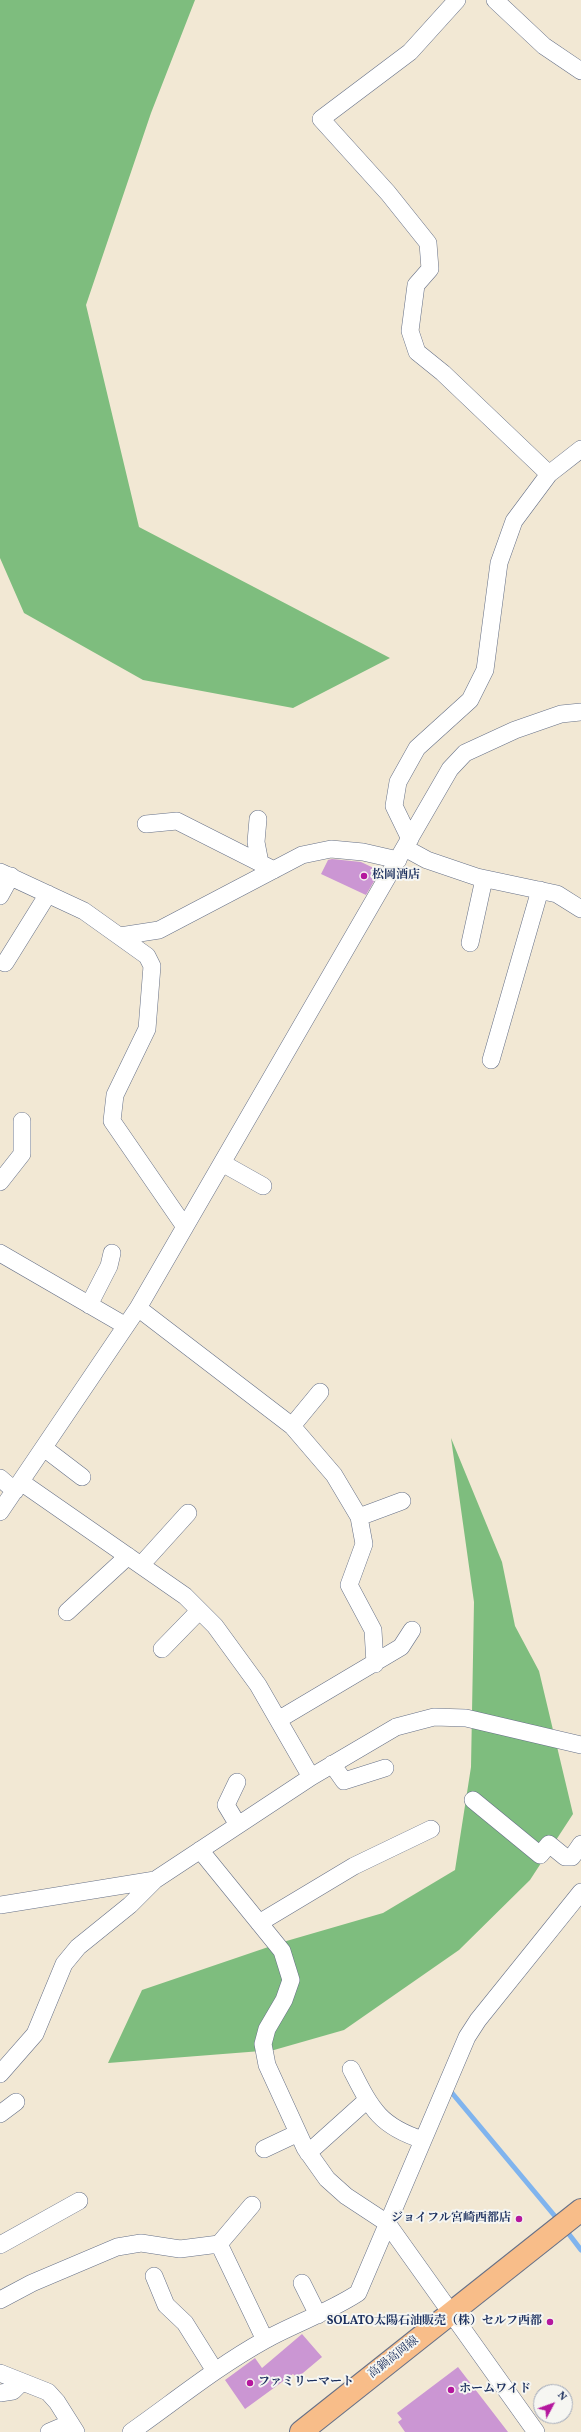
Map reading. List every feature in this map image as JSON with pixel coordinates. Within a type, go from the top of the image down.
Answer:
[{"type":"main road","name":"高鍋高岡線","points":[[301,2432],[575,2215]]},
{"type":"street","points":[[458,0],[410,52],[321,119],[388,193],[428,243],[430,269],[416,285],[410,331],[417,352],[443,373],[549,474]]},
{"type":"street","points":[[494,0],[544,46],[581,71]]},
{"type":"street","points":[[404,849],[394,806],[398,782],[417,748],[470,700],[485,670],[499,563],[514,521],[549,474],[581,449]]},
{"type":"street","points":[[0,1512],[138,1308],[450,769],[465,753],[515,730],[561,714],[581,712]]},
{"type":"street","points":[[258,819],[256,842],[267,867]]},
{"type":"street","points":[[146,824],[177,822],[267,867]]},
{"type":"street","points":[[120,936],[159,930],[267,867],[302,855],[331,849],[363,852],[404,849],[426,860],[484,879],[557,894],[581,909]]},
{"type":"street","points":[[0,896],[5,874],[84,911],[147,956],[152,966],[147,1029],[115,1095],[112,1121],[185,1227]]},
{"type":"street","points":[[470,943],[484,879]]},
{"type":"street","points":[[491,1060],[540,890]]},
{"type":"street","points":[[5,963],[48,894]]},
{"type":"street","points":[[0,1182],[22,1154],[22,1121]]},
{"type":"street","points":[[222,1163],[263,1186]]},
{"type":"street","points":[[0,1253],[126,1326]]},
{"type":"street","points":[[89,1305],[109,1266],[112,1253]]},
{"type":"street","points":[[138,1308],[292,1426],[334,1475],[359,1517],[364,1544],[349,1585],[373,1630],[375,1664]]},
{"type":"street","points":[[292,1426],[320,1392]]},
{"type":"street","points":[[44,1448],[82,1477]]},
{"type":"street","points":[[0,1478],[18,1487],[186,1596],[215,1626],[258,1685],[311,1777]]},
{"type":"street","points":[[359,1517],[402,1501]]},
{"type":"street","points":[[67,1612],[134,1561],[188,1513]]},
{"type":"street","points":[[162,1649],[199,1611]]},
{"type":"street","points":[[278,1720],[375,1664],[401,1647],[412,1630]]},
{"type":"street","points":[[0,2074],[35,2034],[64,1964],[78,1947],[130,1905],[155,1880],[311,1777],[396,1727],[434,1717],[466,1718],[581,1745]]},
{"type":"street","points":[[332,1764],[344,1781],[385,1768]]},
{"type":"street","points":[[237,1782],[226,1805],[238,1825]]},
{"type":"street","points":[[473,1800],[540,1855],[549,1844],[565,1857],[572,1857],[581,1844]]},
{"type":"street","points":[[259,1923],[354,1866],[431,1829]]},
{"type":"street","points":[[200,1850],[282,1951],[291,1980],[284,2000],[267,2029],[263,2044],[267,2065],[308,2153],[327,2179],[346,2196],[387,2223],[452,2312],[536,2432]]},
{"type":"street","points":[[0,1905],[155,1880]]},
{"type":"street","points":[[131,2432],[216,2371],[265,2340],[318,2315],[358,2293],[467,2037],[478,2020],[581,1892]]},
{"type":"street","points":[[351,2069],[367,2100],[385,2122],[402,2133],[423,2140]]},
{"type":"street","points":[[308,2153],[367,2100]]},
{"type":"street","points":[[0,2114],[16,2102]]},
{"type":"street","points":[[264,2149],[298,2133]]},
{"type":"street","points":[[0,2245],[79,2201]]},
{"type":"street","points":[[0,2300],[32,2283],[117,2247],[141,2243],[180,2249],[219,2244],[252,2205]]},
{"type":"street","points":[[219,2244],[265,2340]]},
{"type":"street","points":[[154,2276],[166,2304],[185,2323],[216,2371]]},
{"type":"street","points":[[302,2283],[318,2315]]},
{"type":"street","points":[[0,2373],[48,2392],[73,2427],[49,2432]]},
{"type":"street","points":[[0,2393],[14,2391],[22,2382]]},
{"type":"green space","points":[[0,0],[195,0],[151,113],[86,305],[139,527],[390,658],[293,708],[143,680],[24,613],[0,558]]},
{"type":"green space","points":[[451,1438],[502,1562],[515,1626],[539,1671],[573,1814],[530,1880],[459,1950],[344,2030],[274,2050],[108,2063],[142,1990],[283,1942],[383,1913],[455,1870],[471,1767],[474,1602]]},
{"type":"building","points":[[332,859],[361,862],[380,871],[366,895],[321,874],[328,860]]},
{"type":"building","points":[[302,2334],[322,2357],[297,2378],[293,2374],[245,2409],[225,2380],[255,2358],[262,2368]]},
{"type":"building","name":"ホームワイド","points":[[458,2367],[508,2432],[405,2432],[398,2422],[402,2419],[397,2413]]},
{"type":"waterway","points":[[452,2093],[559,2221]]},
{"type":"waterway","points":[[565,2229],[581,2250]]},
{"type":"place","name":"松岡酒店","points":[[364,876]]},
{"type":"place","name":"ジョイフル宮崎西都店","points":[[519,2219]]},
{"type":"place","name":"SOLATO太陽石油販売（株）セルフ西都","points":[[550,2322]]},
{"type":"place","name":"ファミリーマート","points":[[250,2383]]},
{"type":"place","name":"ホームワイド","points":[[451,2390]]}]
